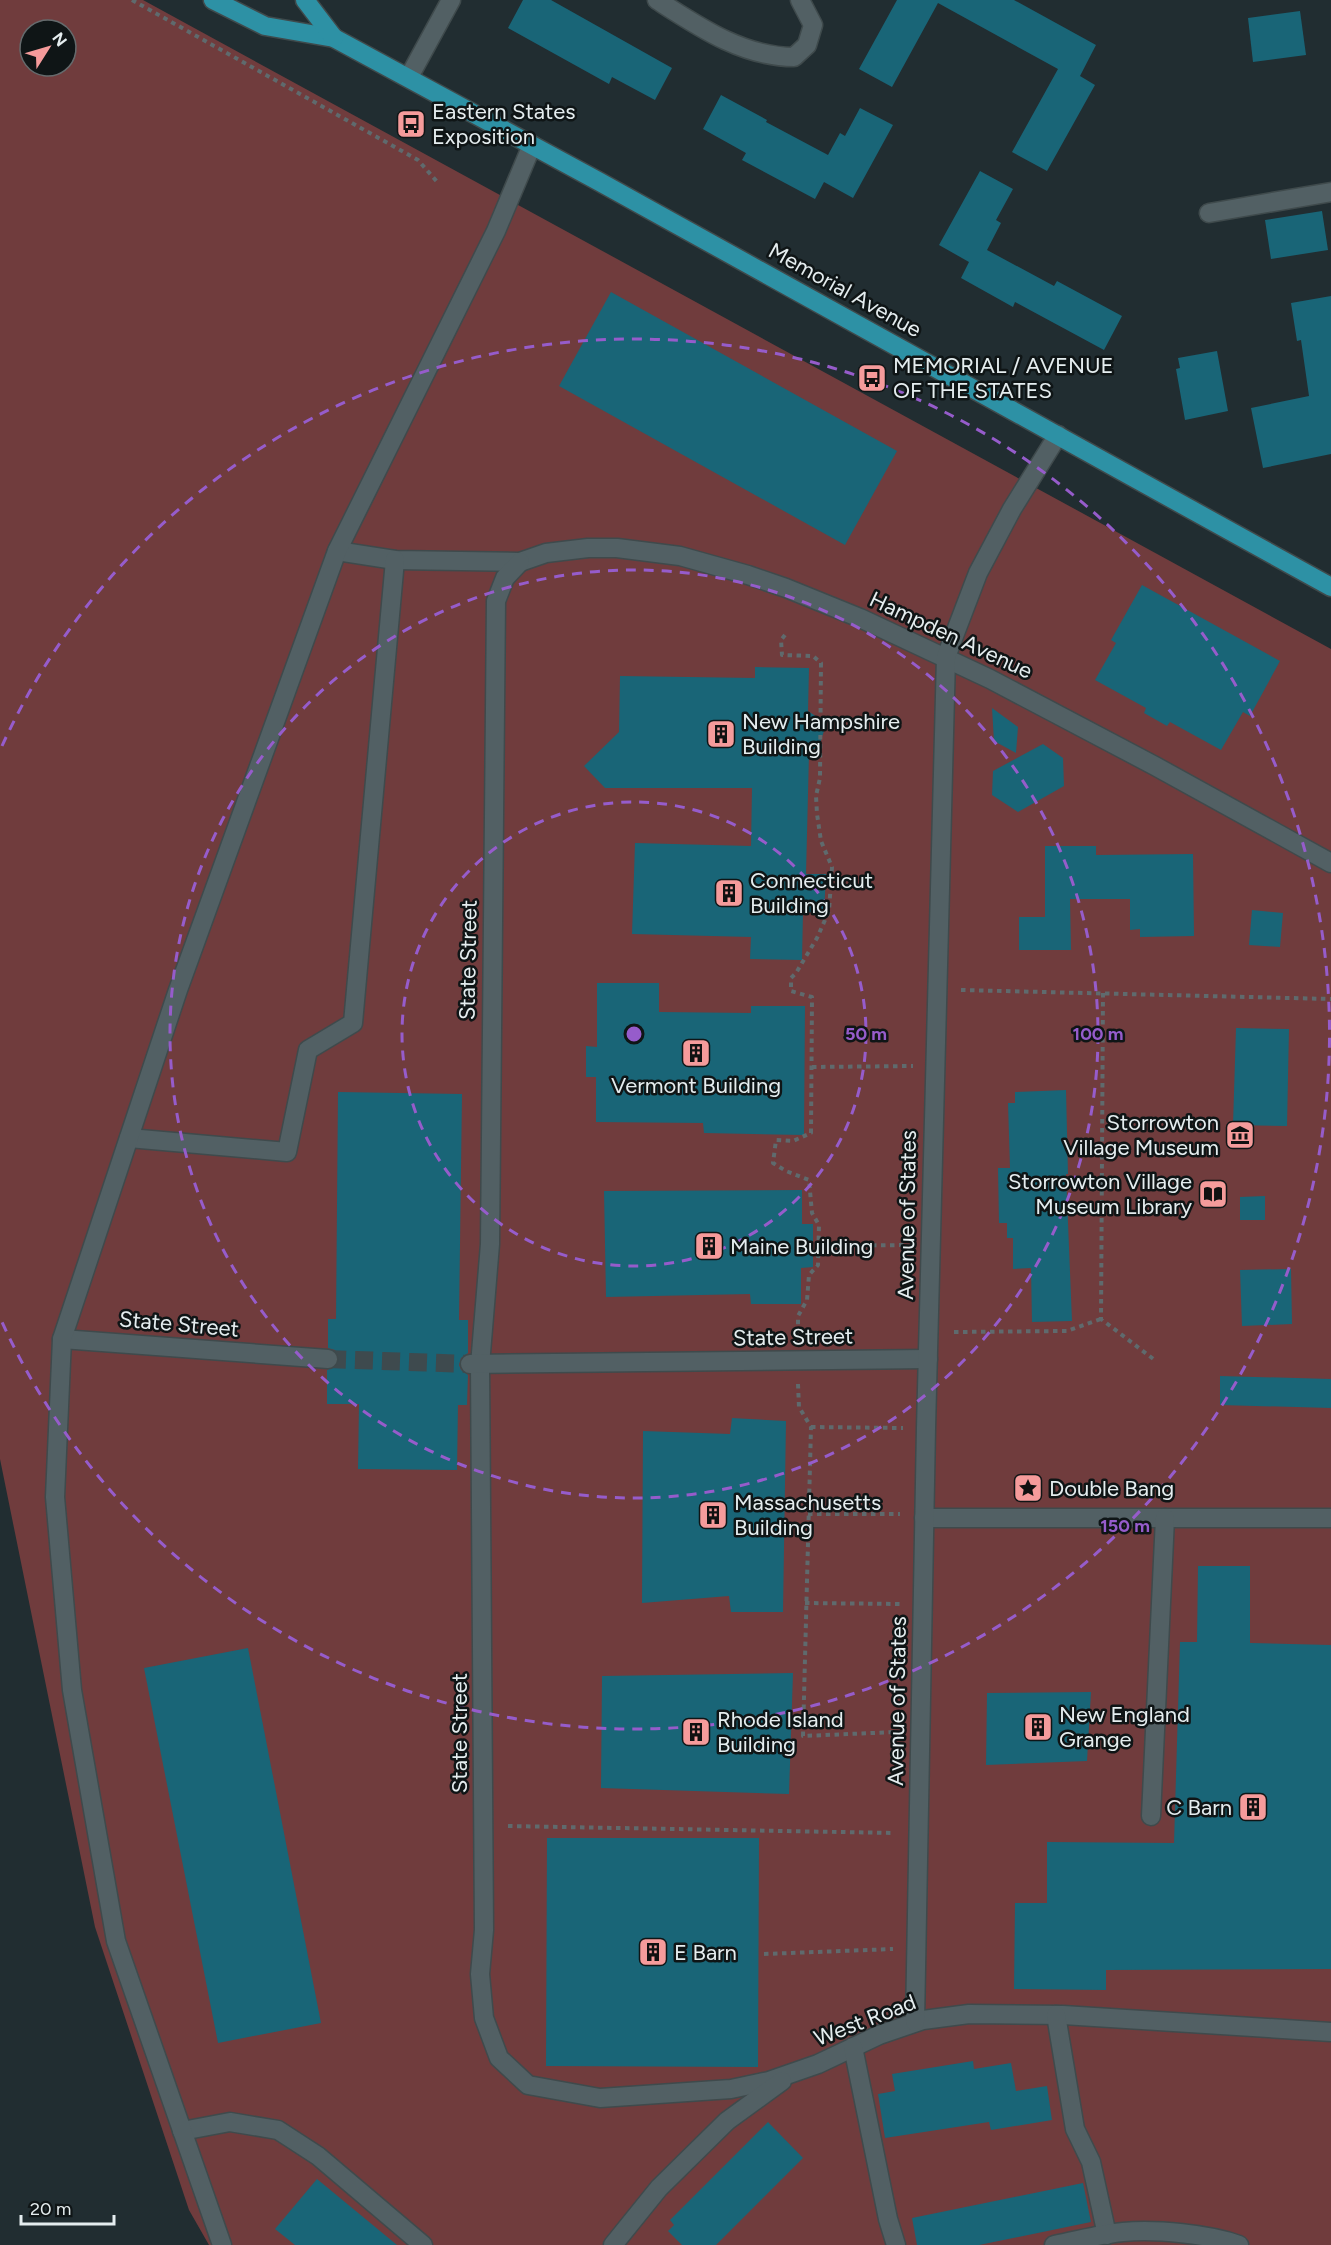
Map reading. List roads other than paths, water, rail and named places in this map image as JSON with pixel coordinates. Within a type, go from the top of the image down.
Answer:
[{"type":"main road","name":"Memorial Avenue","points":[[213,0],[265,26],[334,38],[409,77],[1331,586]]},
{"type":"main road","name":"Memorial Avenue","points":[[305,0],[334,38]]},
{"type":"street","points":[[409,77],[451,0]]},
{"type":"street","points":[[657,0],[744,50],[778,57],[794,57],[807,45],[813,25],[800,0]]},
{"type":"street","points":[[222,2245],[116,1941],[72,1690],[55,1497],[62,1339],[178,990],[337,551],[496,231],[532,145]]},
{"type":"street","points":[[1209,213],[1331,192]]},
{"type":"street","name":"Avenue of States","points":[[915,2022],[934,1066],[946,657],[978,573],[1012,509],[1058,435]]},
{"type":"street","name":"Hampden Avenue","points":[[337,551],[395,560],[520,562],[546,553],[588,548],[646,550],[680,556],[786,588],[946,657],[1092,732],[1331,863]]},
{"type":"street","points":[[129,1138],[287,1152],[308,1050],[353,1023],[395,560]]},
{"type":"street","name":"State Street","points":[[520,562],[505,578],[496,602],[490,1244],[474,1364],[483,1826],[484,1930],[480,1974],[484,2018],[499,2058],[528,2085]]},
{"type":"street","name":"State Street","points":[[62,1339],[327,1359]]},
{"type":"street","name":"State Street","points":[[474,1364],[928,1359]]},
{"type":"street","points":[[924,1516],[1331,1518]]},
{"type":"street","points":[[1151,1816],[1165,1518]]},
{"type":"street","name":"West Road","points":[[528,2085],[600,2098],[731,2089],[794,2073],[818,2064],[879,2034],[923,2019],[969,2014],[1056,2015],[1331,2032]]},
{"type":"street","points":[[1056,2015],[1075,2129],[1091,2162],[1107,2235]]},
{"type":"street","points":[[853,2047],[888,2219],[896,2245]]},
{"type":"street","points":[[613,2245],[659,2188],[727,2121],[794,2073]]},
{"type":"street","points":[[182,2131],[230,2122],[278,2130],[318,2156],[423,2245]]},
{"type":"street","points":[[1054,2245],[1122,2232],[1155,2232],[1220,2238],[1239,2245]]},
{"type":"tunnel","points":[[328,1359],[468,1364]]},
{"type":"place","name":"Eastern States Exposition","points":[[411,124]]},
{"type":"place","name":"MEMORIAL / AVENUE OF THE STATES","points":[[872,378]]},
{"type":"place","name":"New Hampshire Building","points":[[721,734]]},
{"type":"place","name":"Connecticut Building","points":[[729,893]]},
{"type":"place","name":"Vermont Building","points":[[696,1053]]},
{"type":"place","name":"Storrowton Village Museum","points":[[1240,1135]]},
{"type":"place","name":"Storrowton Village Museum Library","points":[[1213,1194]]},
{"type":"place","name":"Maine Building","points":[[709,1246]]},
{"type":"place","name":"Double Bang","points":[[1028,1488]]},
{"type":"place","name":"Massachusetts Building","points":[[713,1515]]},
{"type":"place","name":"New England Grange","points":[[1038,1727]]},
{"type":"place","name":"Rhode Island Building","points":[[696,1732]]},
{"type":"place","name":"C Barn","points":[[1253,1807]]},
{"type":"place","name":"E Barn","points":[[653,1952]]}]
